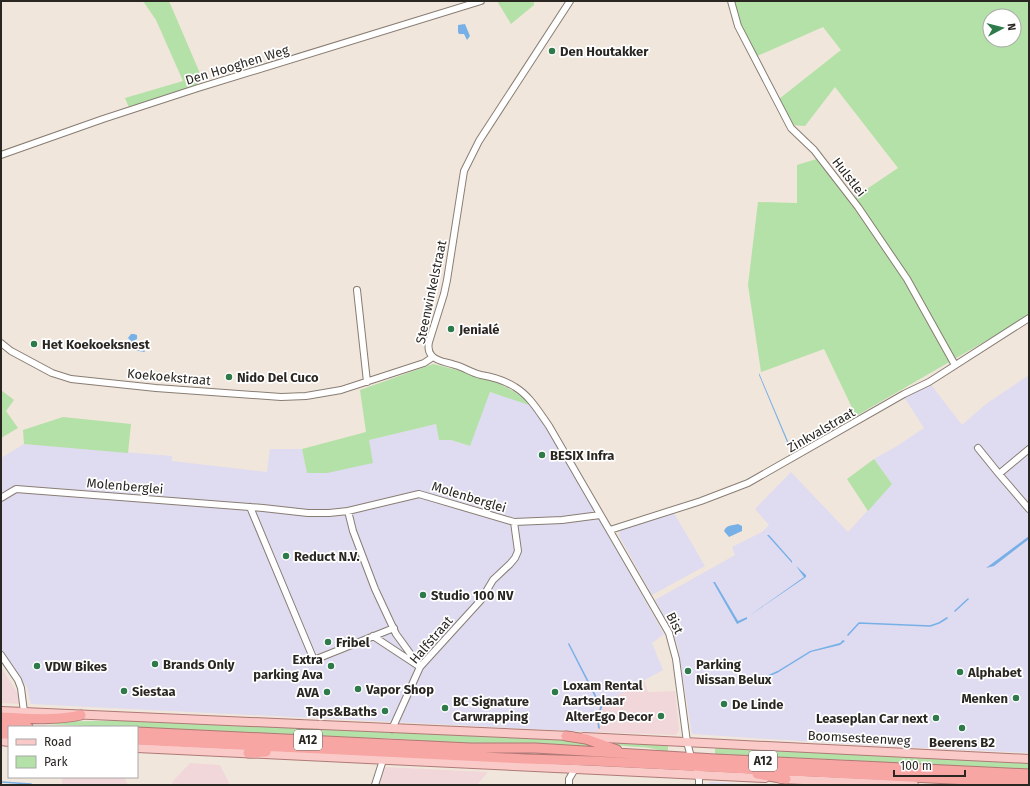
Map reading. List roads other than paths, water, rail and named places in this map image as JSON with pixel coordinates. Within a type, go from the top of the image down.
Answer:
[{"type":"highway","points":[[1,717],[47,719],[66,718],[81,715]]},
{"type":"highway","name":"A12","points":[[138,732],[479,748],[535,748],[624,753],[743,768],[1029,783]]},
{"type":"highway","points":[[566,736],[586,740],[624,753]]},
{"type":"highway","name":"A12","points":[[138,740],[526,759],[693,762],[1029,774]]},
{"type":"highway","points":[[248,753],[279,751],[293,748]]},
{"type":"highway","points":[[743,768],[755,774],[786,779]]},
{"type":"main road","name":"Boomsesteenweg","points":[[1,711],[392,729],[687,739],[1029,758]]},
{"type":"main road","points":[[138,748],[914,785]]},
{"type":"street","name":"Den Hooghen Weg","points":[[1,155],[103,119],[198,88],[481,1]]},
{"type":"street","name":"Steenwinkelstraat","points":[[570,1],[479,142],[464,171],[444,294],[428,348],[431,355],[441,361],[456,365],[468,371],[481,375],[488,375],[505,381],[525,393],[549,426],[610,530]]},
{"type":"street","name":"Hulstlei","points":[[731,1],[738,26],[791,128],[814,150],[858,207],[907,279],[955,365]]},
{"type":"street","points":[[356,290],[367,382]]},
{"type":"street","name":"Zinkvalstraat","points":[[610,530],[701,501],[748,483],[904,394],[929,382],[1029,318]]},
{"type":"street","name":"Koekoekstraat","points":[[1,343],[11,351],[52,373],[71,379],[291,398],[328,393],[367,382],[424,363],[433,357]]},
{"type":"street","points":[[978,448],[1029,509]]},
{"type":"street","points":[[1000,474],[1029,449]]},
{"type":"street","name":"Molenberglei","points":[[1,498],[16,489],[329,514],[419,494],[514,522]]},
{"type":"street","points":[[250,507],[314,660],[394,628]]},
{"type":"street","points":[[348,511],[353,531],[375,589],[394,628],[420,667]]},
{"type":"street","points":[[514,522],[562,520],[600,514]]},
{"type":"street","name":"Halfstraat","points":[[392,729],[420,667],[481,600],[493,580],[515,558],[518,551],[514,522]]},
{"type":"street","name":"Bist","points":[[610,530],[670,637],[676,659],[687,739],[698,775],[699,785]]},
{"type":"street","points":[[372,636],[420,667]]},
{"type":"street","points":[[1,655],[18,680],[21,688],[24,712]]},
{"type":"street","points":[[375,785],[383,760]]},
{"type":"street","points":[[569,785],[575,769]]},
{"type":"water","points":[[465,24],[470,36],[467,40],[464,34],[459,34],[458,32],[458,25]]},
{"type":"water","points":[[131,334],[137,335],[137,339],[135,340],[134,344],[135,347],[142,346],[145,352],[133,350],[131,341],[128,338]]},
{"type":"water","points":[[759,373],[793,453],[792,454],[759,375]]},
{"type":"water","points":[[738,524],[742,526],[742,531],[729,537],[724,531],[725,529],[728,526]]},
{"type":"water","points":[[767,535],[769,535],[792,561],[792,563]]},
{"type":"water","points":[[1029,536],[1029,539],[994,566],[986,568]]},
{"type":"water","points":[[796,566],[806,575],[806,577],[749,616],[804,577]]},
{"type":"water","points":[[713,582],[715,582],[738,621],[747,617],[747,619],[737,624]]},
{"type":"water","points":[[843,640],[845,641],[840,645],[811,652],[777,673],[776,672],[810,651],[840,643]]},
{"type":"water","points":[[569,643],[602,707],[599,722],[600,729],[598,728],[597,719],[600,707],[568,644]]},
{"type":"waterway","points":[[955,611],[968,599]]},
{"type":"waterway","points":[[848,635],[859,623],[930,626],[947,618]]},
{"type":"waterway","points":[[766,677],[777,672]]},
{"type":"waterway","points":[[1,782],[32,785]]},
{"type":"place","name":"Den Houtakker","points":[[552,51]]},
{"type":"place","name":"Jenialé","points":[[451,329]]},
{"type":"place","name":"Het Koekoeksnest","points":[[34,344]]},
{"type":"place","name":"Nido Del Cuco","points":[[229,377]]},
{"type":"place","name":"BESIX Infra","points":[[542,455]]},
{"type":"place","name":"Reduct N.V.","points":[[286,556]]},
{"type":"place","name":"Studio 100 NV","points":[[423,595]]},
{"type":"place","name":"Fribel","points":[[328,642]]},
{"type":"place","name":"Brands Only","points":[[155,664]]},
{"type":"place","name":"VDW Bikes","points":[[37,666]]},
{"type":"place","name":"Extra parking Ava","points":[[331,666]]},
{"type":"place","name":"Parking Nissan Belux","points":[[688,671]]},
{"type":"place","name":"Alphabet","points":[[960,672]]},
{"type":"place","name":"Vapor Shop","points":[[358,689]]},
{"type":"place","name":"Siestaa","points":[[124,691]]},
{"type":"place","name":"AVA","points":[[327,692]]},
{"type":"place","name":"Loxam Rental Aartselaar","points":[[555,692]]},
{"type":"place","name":"Menken","points":[[1016,698]]},
{"type":"place","name":"De Linde","points":[[724,704]]},
{"type":"place","name":"BC Signature Carwrapping","points":[[445,708]]},
{"type":"place","name":"Taps&Baths","points":[[385,711]]},
{"type":"place","name":"AlterEgo Decor","points":[[661,716]]},
{"type":"place","name":"Leaseplan Car next","points":[[936,718]]},
{"type":"place","name":"Beerens B2","points":[[962,728]]}]
